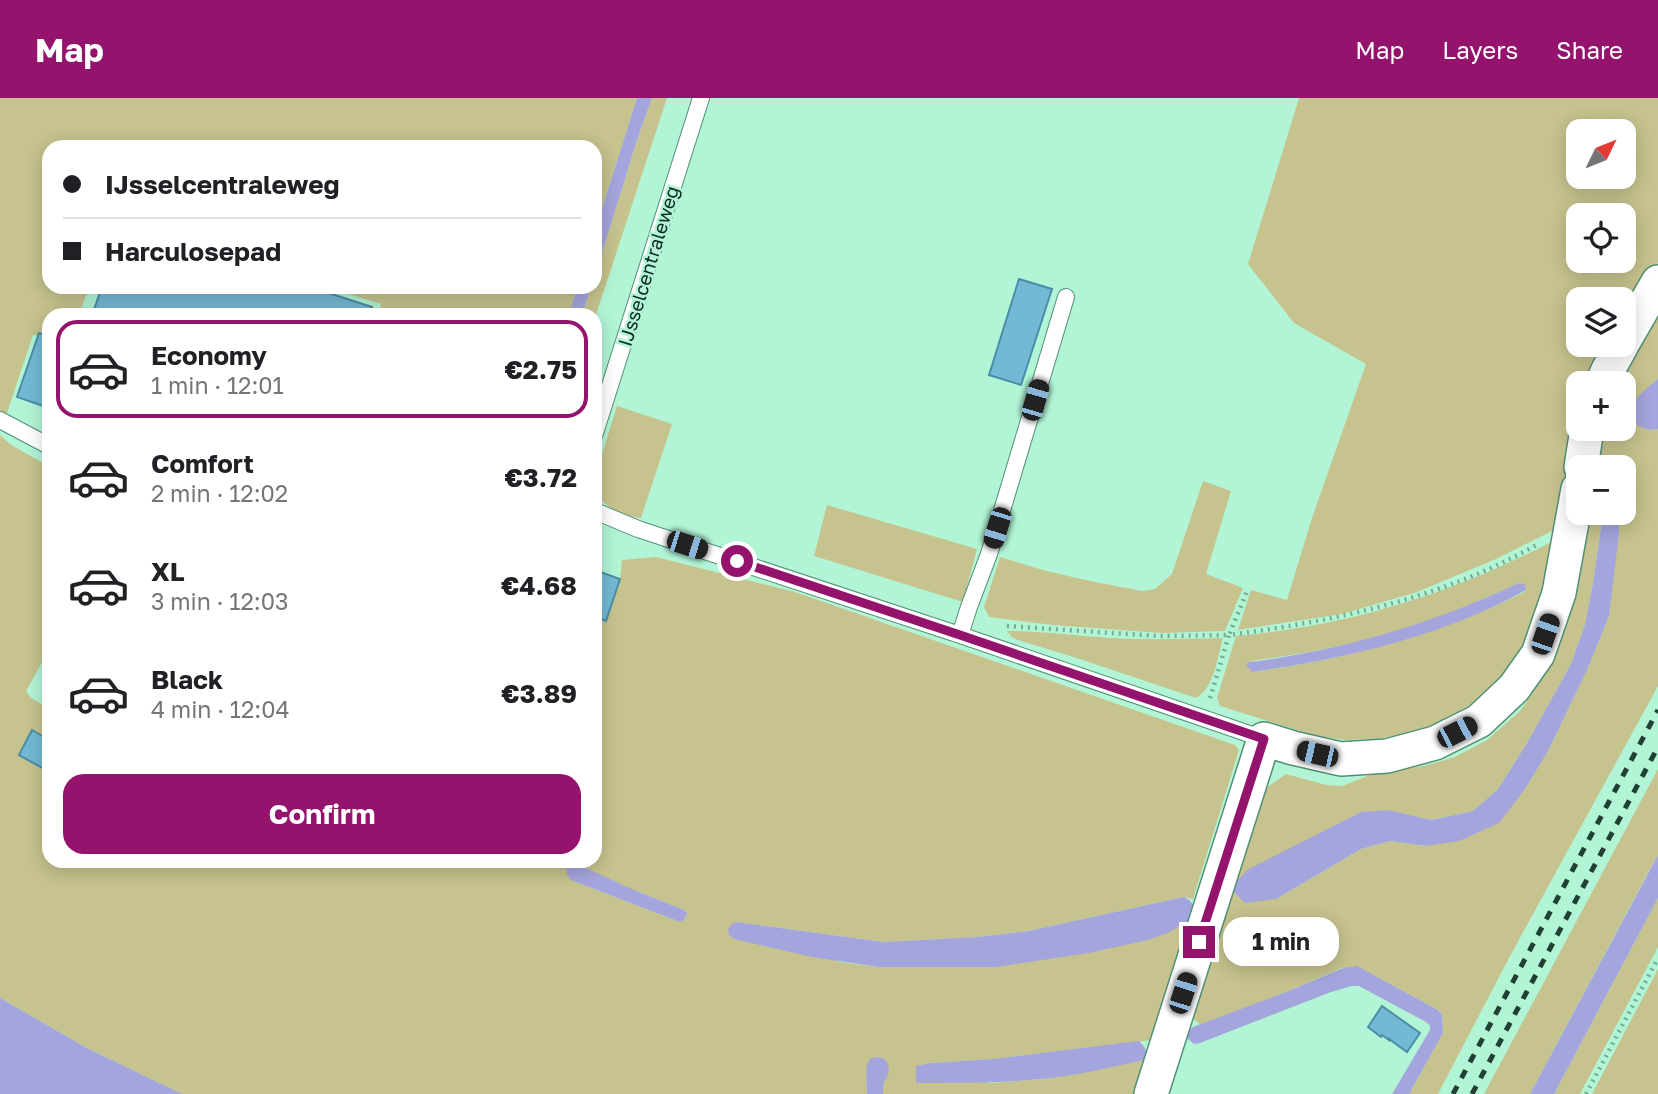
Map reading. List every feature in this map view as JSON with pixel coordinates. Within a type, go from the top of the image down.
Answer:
[{"type":"street","points":[[1636,320],[1658,282]]},
{"type":"street","points":[[1151,1094],[1264,739],[1340,759],[1387,756],[1435,743],[1479,721],[1514,688],[1538,654],[1559,593],[1573,525]]},
{"type":"lane","name":"IJsselcentraleweg","points":[[602,411],[701,98]]},
{"type":"lane","points":[[962,628],[989,554],[1066,297]]},
{"type":"lane","points":[[0,420],[42,442]]},
{"type":"lane","points":[[602,514],[638,528],[962,628],[1264,739]]},
{"type":"path","points":[[962,628],[1020,628],[1145,635],[1229,635],[1307,623],[1385,606],[1483,571],[1518,556],[1573,525]]},
{"type":"path","points":[[1204,719],[1229,635],[1248,589]]},
{"type":"path","points":[[1586,1094],[1658,958]]},
{"type":"shaded area","points":[[0,98],[637,98],[602,209],[602,140],[42,140],[42,294],[86,294],[82,308],[42,308],[42,337],[33,335],[5,419],[0,415]]},
{"type":"shaded area","points":[[652,98],[667,98],[598,308],[584,308],[589,294],[602,294],[602,253]]},
{"type":"shaded area","points":[[1299,98],[1658,98],[1658,263],[1636,301],[1636,287],[1566,287],[1566,357],[1605,357],[1598,371],[1566,371],[1566,441],[1575,441],[1572,455],[1566,455],[1566,487],[1556,529],[1496,559],[1417,592],[1342,614],[1238,630],[1251,590],[1287,600],[1312,518],[1366,364],[1294,323],[1248,264]]},
{"type":"shaded area","points":[[349,294],[575,294],[571,308],[380,308],[381,304]]},
{"type":"shaded area","points":[[1658,316],[1658,379],[1637,399],[1645,429],[1658,429],[1658,686],[1438,1094],[1409,1094],[1443,1033],[1442,1014],[1381,979],[1342,968],[1201,1025],[1188,1015],[1266,788],[1286,774],[1326,785],[1342,786],[1378,772],[1424,766],[1455,757],[1487,740],[1520,711],[1553,660],[1587,525],[1601,525],[1585,625],[1571,664],[1498,789],[1473,811],[1431,820],[1389,810],[1276,899],[1361,849],[1390,841],[1426,846],[1525,789],[1547,753],[1587,670],[1609,616],[1618,525],[1636,525],[1636,455],[1599,455],[1602,441],[1636,441],[1636,371],[1628,371]]},
{"type":"shaded area","points":[[617,406],[672,424],[641,518],[627,516],[602,501],[602,454]]},
{"type":"shaded area","points":[[0,435],[11,445],[42,462],[42,662],[26,691],[31,698],[42,704],[42,868],[602,868],[602,619],[606,620],[620,579],[622,560],[656,557],[795,592],[1235,745],[1239,750],[1193,899],[1184,897],[1028,931],[884,942],[736,922],[840,962],[879,967],[996,967],[1194,917],[1161,1039],[993,1059],[931,1063],[989,1083],[1044,1079],[1144,1060],[1136,1094],[883,1094],[883,1083],[866,1073],[867,1094],[182,1094],[87,1048],[0,998]],"holes":[[[571,880],[634,890],[687,913],[685,919],[680,922]]]},
{"type":"shaded area","points":[[1203,481],[1231,491],[1206,574],[1243,588],[1225,631],[1161,633],[989,617],[984,607],[1000,557],[1095,582],[1142,591],[1155,589],[1172,574]]},
{"type":"shaded area","points":[[827,505],[977,549],[963,602],[814,556]]},
{"type":"shaded area","points":[[1551,542],[1552,566],[1524,646],[1505,673],[1472,704],[1424,729],[1383,738],[1346,740],[1316,736],[1220,706],[1217,698],[1236,636],[1359,616],[1437,592],[1513,561]],"holes":[[[1519,583],[1526,591],[1494,607],[1427,633],[1323,660],[1252,672],[1251,661],[1339,646],[1404,630],[1449,614]]]},
{"type":"shaded area","points":[[1007,631],[1124,639],[1223,638],[1211,679],[1196,698],[1021,641],[1013,638]]},
{"type":"shaded area","points":[[1658,769],[1658,855],[1530,1094],[1484,1094]]},
{"type":"shaded area","points":[[1658,898],[1658,947],[1580,1094],[1554,1094]]},
{"type":"shaded area","points":[[1658,969],[1658,1094],[1592,1094]]},
{"type":"water","points":[[637,98],[652,98],[602,253],[602,209]]},
{"type":"water","points":[[575,294],[589,294],[584,308],[571,308]]},
{"type":"water","points":[[1658,379],[1658,429],[1647,429],[1636,424],[1636,400]]},
{"type":"water","points":[[1601,525],[1619,525],[1609,616],[1587,670],[1547,753],[1525,789],[1499,823],[1459,841],[1426,846],[1390,841],[1361,849],[1276,899],[1245,903],[1232,890],[1247,870],[1361,812],[1389,810],[1431,820],[1473,811],[1498,789],[1571,664],[1585,625]]},
{"type":"water","points":[[1519,583],[1525,584],[1526,590],[1428,633],[1287,667],[1252,672],[1247,666],[1247,663],[1251,662],[1321,650],[1421,623]]},
{"type":"water","points":[[1658,855],[1658,898],[1554,1094],[1530,1094]]},
{"type":"water","points":[[566,868],[586,868],[684,910],[687,913],[685,919],[680,922],[571,880]]},
{"type":"water","points":[[1184,897],[1193,905],[1194,917],[1170,932],[1148,940],[1089,953],[996,967],[879,967],[812,957],[734,939],[729,935],[728,929],[736,922],[884,942],[977,937],[1028,931]]},
{"type":"water","points":[[1357,966],[1442,1014],[1443,1033],[1409,1094],[1392,1094],[1430,1026],[1359,986],[1331,992],[1200,1043],[1194,1044],[1187,1038],[1188,1031],[1193,1027],[1343,968]]},
{"type":"water","points":[[0,998],[87,1048],[182,1094],[0,1094]]},
{"type":"water","points":[[1139,1041],[1146,1050],[1144,1060],[1081,1074],[1010,1081],[916,1083],[916,1066],[931,1063],[993,1059]]},
{"type":"water","points":[[876,1057],[886,1061],[889,1066],[883,1094],[867,1094],[867,1065],[870,1059]]},
{"type":"building","points":[[1019,279],[1052,289],[1021,385],[989,375]]},
{"type":"building","points":[[100,294],[332,294],[372,307],[372,308],[94,308]]},
{"type":"building","points":[[39,333],[42,334],[42,406],[17,397]]},
{"type":"building","points":[[602,573],[620,579],[606,621],[602,620]]},
{"type":"building","points":[[32,730],[42,736],[42,768],[19,755]]},
{"type":"building","points":[[1382,1006],[1420,1033],[1407,1052],[1368,1027]]},
{"type":"railway","points":[[1453,1094],[1658,710]]},
{"type":"railway","points":[[1472,1094],[1658,747]]},
{"type":"route","points":[[737,561],[1264,739],[1199,942]]}]
